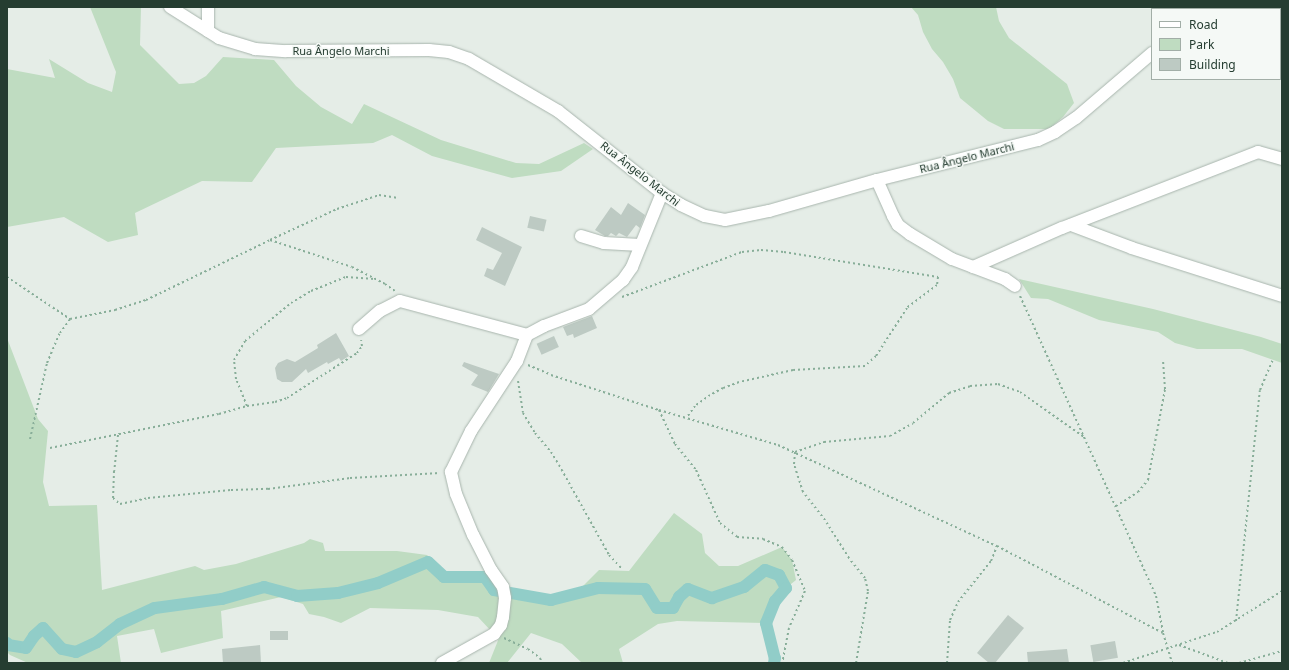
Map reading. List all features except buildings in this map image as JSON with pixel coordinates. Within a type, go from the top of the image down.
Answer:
[{"type":"street","name":"Rua Ângelo Marchi","points":[[170,7],[219,38],[255,49],[286,51],[429,50],[449,52],[469,58],[558,111],[662,193],[681,206],[705,216],[724,220],[769,211],[877,180],[1038,140],[1076,118],[1151,54]]},
{"type":"street","points":[[208,7],[208,31]]},
{"type":"street","points":[[973,268],[1071,225],[1258,152],[1282,159]]},
{"type":"street","points":[[877,180],[898,225],[910,234],[952,259],[1005,279],[1015,286]]},
{"type":"street","points":[[442,663],[494,634],[501,625],[503,617],[504,590],[491,570],[473,535],[456,494],[451,472],[471,431],[517,361],[527,335],[544,326],[589,309],[623,280],[632,267],[662,193]]},
{"type":"street","points":[[1071,225],[1132,248],[1282,296]]},
{"type":"street","points":[[581,236],[604,243],[640,245]]},
{"type":"street","points":[[359,329],[380,311],[400,301],[527,335]]},
{"type":"path","points":[[30,439],[47,363],[60,333],[70,319],[115,310],[146,300],[337,209],[379,195],[397,198]]},
{"type":"path","points":[[270,240],[326,258],[376,280],[394,290],[400,301]]},
{"type":"path","points":[[618,298],[742,252],[761,250],[784,252],[938,277],[936,285],[907,308],[876,356],[865,366],[851,368],[793,370],[739,382],[722,388],[710,395],[696,406],[687,417]]},
{"type":"path","points":[[7,277],[70,319]]},
{"type":"path","points":[[247,406],[236,379],[234,360],[245,340],[291,303],[317,289],[346,277],[376,280]]},
{"type":"path","points":[[1015,286],[1035,326],[1156,596],[1163,633],[1172,663]]},
{"type":"path","points":[[50,448],[219,414],[247,406],[275,402],[287,398],[357,353],[362,346],[359,329]]},
{"type":"path","points":[[1116,506],[1138,492],[1148,480],[1165,389],[1164,360]]},
{"type":"path","points":[[1236,621],[1260,390],[1273,360]]},
{"type":"path","points":[[622,569],[609,555],[551,452],[535,433],[523,413],[517,361],[551,375],[659,410],[753,436],[796,452],[997,546],[1163,633]]},
{"type":"path","points":[[796,452],[824,442],[890,436],[913,423],[949,393],[970,386],[998,384],[1020,392],[1084,437]]},
{"type":"path","points":[[659,410],[675,444],[696,470],[720,523],[737,537],[763,539],[782,547],[792,560],[805,591],[789,628],[782,663]]},
{"type":"path","points":[[118,435],[113,498],[120,504],[148,498],[230,490],[268,489],[350,478],[451,472]]},
{"type":"path","points":[[796,452],[794,464],[803,492],[825,520],[849,558],[865,578],[868,591],[856,663]]},
{"type":"path","points":[[947,663],[950,620],[958,602],[991,561],[997,546]]},
{"type":"path","points":[[1123,663],[1217,632],[1282,591]]},
{"type":"path","points":[[494,634],[528,649],[540,658],[542,663]]},
{"type":"path","points":[[1179,645],[1228,663]]},
{"type":"path","points":[[1239,663],[1282,651]]},
{"type":"green space","points":[[90,7],[141,7],[140,45],[179,84],[194,83],[206,76],[223,57],[274,60],[296,86],[321,107],[352,124],[364,104],[441,140],[516,163],[539,164],[584,143],[593,149],[561,171],[512,178],[432,156],[392,135],[373,143],[276,148],[252,182],[202,181],[135,213],[138,235],[108,242],[64,217],[7,227],[7,69],[55,78],[49,59],[88,83],[112,92],[116,72]]},
{"type":"green space","points":[[911,7],[996,7],[999,21],[1009,38],[1067,84],[1074,103],[1063,117],[1049,129],[1004,129],[988,121],[960,98],[953,79],[943,62],[932,49],[923,32],[918,15]]},
{"type":"green space","points":[[1019,279],[1153,309],[1261,337],[1282,344],[1282,363],[1242,349],[1197,349],[1175,343],[1158,332],[1099,320],[1048,299],[1031,298]]},
{"type":"green space","points":[[7,338],[38,419],[48,431],[43,482],[49,506],[97,505],[102,590],[195,566],[204,570],[236,564],[304,543],[310,539],[323,543],[325,551],[397,551],[427,555],[446,573],[493,572],[500,591],[499,621],[492,632],[478,617],[438,610],[370,608],[341,623],[309,614],[303,604],[281,597],[221,611],[223,638],[161,653],[154,629],[117,636],[121,663],[28,663],[10,655],[7,652]]},
{"type":"green space","points":[[674,513],[702,534],[705,553],[719,566],[738,566],[782,547],[792,560],[796,580],[786,588],[775,601],[766,623],[677,621],[658,624],[619,649],[623,663],[582,663],[562,644],[531,633],[507,663],[489,663],[503,628],[513,593],[551,600],[576,593],[599,570],[629,571]]},
{"type":"water","points":[[1225,7],[1265,7],[1265,8]]},
{"type":"waterway","points":[[7,643],[8,645],[26,648],[34,636],[43,628],[62,649],[76,652],[97,642],[120,624],[155,608],[222,599],[264,587],[297,596],[338,593],[378,583],[428,562],[444,577],[485,577],[494,590],[551,600],[598,588],[645,589],[657,608],[673,608],[679,597],[688,589],[712,598],[744,587],[765,570],[779,575],[786,588],[775,601],[766,623],[775,658],[774,663]]}]
